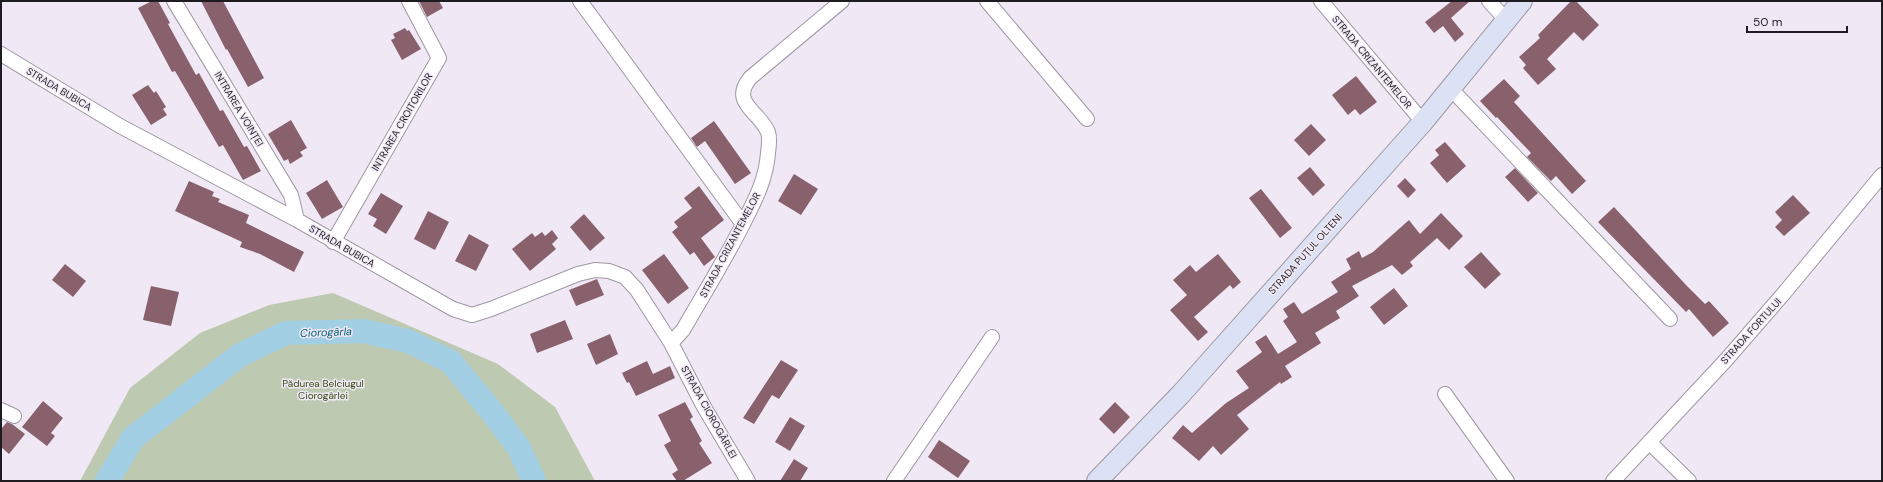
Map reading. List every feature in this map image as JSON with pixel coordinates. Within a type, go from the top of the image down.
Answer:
[{"type":"street","name":"INTRAREA VOINȚEI","points":[[174,1],[291,195],[297,220]]},
{"type":"street","name":"INTRAREA CROITORILOR","points":[[333,242],[439,58],[409,1]]},
{"type":"street","points":[[580,1],[743,224]]},
{"type":"street","name":"STRADA CRIZANTEMELOR","points":[[671,343],[683,330],[743,224],[759,192],[765,176],[769,137],[767,131],[744,99],[742,91],[744,86],[750,78],[828,6],[842,1]]},
{"type":"street","points":[[987,1],[1087,119]]},
{"type":"street","name":"STRADA CRIZANTEMELOR","points":[[1321,1],[1423,122]]},
{"type":"street","points":[[1489,1],[1507,21]]},
{"type":"street","name":"STRADA PUȚUL OLTENI","points":[[1097,481],[1181,394],[1423,122],[1522,1]]},
{"type":"street","name":"STRADA BUBICA","points":[[1,54],[120,126],[297,220],[333,242],[453,309],[472,315],[491,310],[578,274],[595,270],[609,270],[625,277],[637,290],[671,343]]},
{"type":"street","points":[[1451,88],[1670,319]]},
{"type":"street","name":"STRADA FORTULUI","points":[[1613,481],[1780,298],[1882,175]]},
{"type":"street","points":[[894,481],[992,337]]},
{"type":"street","name":"STRADA CIOROGÂRLEI","points":[[671,343],[704,407],[748,481]]},
{"type":"street","points":[[1445,394],[1507,481]]},
{"type":"street","points":[[1,410],[14,416]]},
{"type":"street","points":[[1649,442],[1689,481]]},
{"type":"green space","name":"Pădurea Belciugul Ciorogârlei","points":[[333,293],[498,364],[555,407],[595,481],[80,481],[130,388],[200,333],[269,305]]},
{"type":"building","points":[[152,1],[158,1],[170,23],[168,24],[196,75],[199,73],[220,111],[223,110],[244,147],[247,146],[261,171],[243,180],[223,145],[219,147],[175,71],[172,72],[138,8]]},
{"type":"building","points":[[201,1],[223,1],[264,78],[248,87],[227,49],[226,50]]},
{"type":"building","points":[[419,1],[439,1],[443,8],[427,17]]},
{"type":"building","points":[[1452,1],[1470,1],[1451,18],[1464,34],[1455,42],[1443,26],[1434,33],[1425,22]]},
{"type":"building","points":[[1571,1],[1576,1],[1599,25],[1583,41],[1574,32],[1547,59],[1556,69],[1538,85],[1523,68],[1526,65],[1519,57],[1540,38],[1538,35]]},
{"type":"building","points":[[405,28],[407,31],[409,30],[421,49],[402,60],[391,40],[395,38],[393,34]]},
{"type":"building","points":[[1356,76],[1377,102],[1360,115],[1355,109],[1348,115],[1332,95]]},
{"type":"building","points":[[1504,79],[1520,96],[1514,102],[1586,181],[1572,194],[1556,176],[1551,181],[1527,157],[1531,153],[1480,101]]},
{"type":"building","points":[[148,85],[154,93],[156,91],[166,107],[163,109],[167,115],[151,125],[132,95]]},
{"type":"building","points":[[291,120],[307,148],[300,152],[303,156],[290,164],[288,159],[284,161],[268,134]]},
{"type":"building","points":[[714,121],[751,173],[735,184],[705,141],[697,147],[691,138]]},
{"type":"building","points":[[1311,124],[1326,140],[1309,156],[1294,140]]},
{"type":"building","points":[[1445,142],[1466,166],[1447,183],[1430,163],[1439,155],[1435,150]]},
{"type":"building","points":[[1310,167],[1325,185],[1313,196],[1297,178]]},
{"type":"building","points":[[1515,168],[1538,193],[1528,202],[1505,177]]},
{"type":"building","points":[[794,174],[818,189],[801,215],[778,201]]},
{"type":"building","points":[[1405,178],[1416,190],[1408,198],[1397,186]]},
{"type":"building","points":[[327,180],[343,207],[322,219],[306,193]]},
{"type":"building","points":[[189,181],[214,192],[212,196],[220,199],[218,202],[249,215],[246,223],[304,252],[294,272],[260,254],[240,247],[242,242],[175,211]]},
{"type":"building","points":[[699,186],[724,220],[701,238],[715,257],[704,266],[694,252],[690,255],[672,232],[678,227],[674,222],[692,208],[684,198]]},
{"type":"building","points":[[1261,189],[1292,228],[1280,238],[1249,198]]},
{"type":"building","points":[[381,193],[403,206],[386,234],[373,226],[377,219],[368,214]]},
{"type":"building","points":[[1793,195],[1810,213],[1784,236],[1775,227],[1782,220],[1775,212]]},
{"type":"building","points":[[1614,207],[1686,285],[1705,304],[1709,301],[1729,323],[1713,337],[1689,309],[1686,312],[1598,222]]},
{"type":"building","points":[[428,211],[449,222],[435,250],[414,239]]},
{"type":"building","points":[[1441,213],[1463,236],[1449,250],[1437,238],[1410,262],[1413,266],[1402,275],[1392,265],[1352,286],[1359,296],[1336,311],[1340,318],[1315,333],[1321,343],[1285,366],[1292,377],[1281,384],[1280,382],[1237,415],[1249,429],[1221,455],[1213,446],[1199,461],[1172,438],[1183,425],[1192,433],[1226,403],[1249,388],[1236,371],[1262,352],[1255,342],[1266,335],[1278,354],[1297,342],[1283,321],[1288,317],[1283,309],[1294,302],[1302,314],[1338,292],[1331,282],[1351,269],[1346,259],[1359,251],[1362,258],[1373,252],[1409,220],[1420,234]]},
{"type":"building","points":[[584,214],[605,238],[590,251],[570,227]]},
{"type":"building","points":[[552,230],[558,238],[552,244],[556,249],[530,271],[512,249],[532,233],[535,237],[542,232],[545,236]]},
{"type":"building","points":[[469,234],[489,245],[476,271],[455,261]]},
{"type":"building","points":[[1481,252],[1501,274],[1485,289],[1464,267]]},
{"type":"building","points":[[664,254],[689,288],[668,304],[642,270]]},
{"type":"building","points":[[1218,254],[1241,282],[1233,289],[1230,285],[1194,317],[1208,332],[1198,341],[1170,310],[1187,295],[1173,280],[1190,265],[1196,272]]},
{"type":"building","points":[[65,264],[86,281],[73,297],[52,280]]},
{"type":"building","points":[[597,279],[604,295],[576,306],[569,290]]},
{"type":"building","points":[[151,286],[179,292],[171,326],[143,320]]},
{"type":"building","points":[[1394,288],[1408,306],[1384,325],[1370,307]]},
{"type":"building","points":[[565,320],[573,339],[537,353],[530,334]]},
{"type":"building","points":[[610,334],[618,354],[596,365],[587,344]]},
{"type":"building","points":[[781,360],[798,370],[779,399],[772,395],[754,424],[743,418]]},
{"type":"building","points":[[647,361],[653,374],[670,366],[675,378],[636,396],[629,382],[627,383],[622,373]]},
{"type":"building","points":[[43,401],[63,418],[51,433],[55,436],[47,446],[22,427]]},
{"type":"building","points":[[685,402],[693,417],[690,419],[702,441],[699,443],[712,463],[683,481],[677,481],[672,474],[678,470],[664,445],[671,441],[658,415]]},
{"type":"building","points":[[1115,402],[1130,417],[1114,434],[1099,419]]},
{"type":"building","points":[[790,417],[805,426],[790,451],[775,442]]},
{"type":"building","points":[[7,422],[25,434],[9,454],[1,447],[1,429]]},
{"type":"building","points":[[939,440],[970,461],[958,478],[928,457]]},
{"type":"building","points":[[794,459],[808,468],[800,481],[780,481]]},
{"type":"waterway","name":"Ciorogârla","points":[[107,481],[133,438],[240,355],[286,333],[363,331],[408,341],[450,361],[493,413],[519,448],[534,481]]}]
